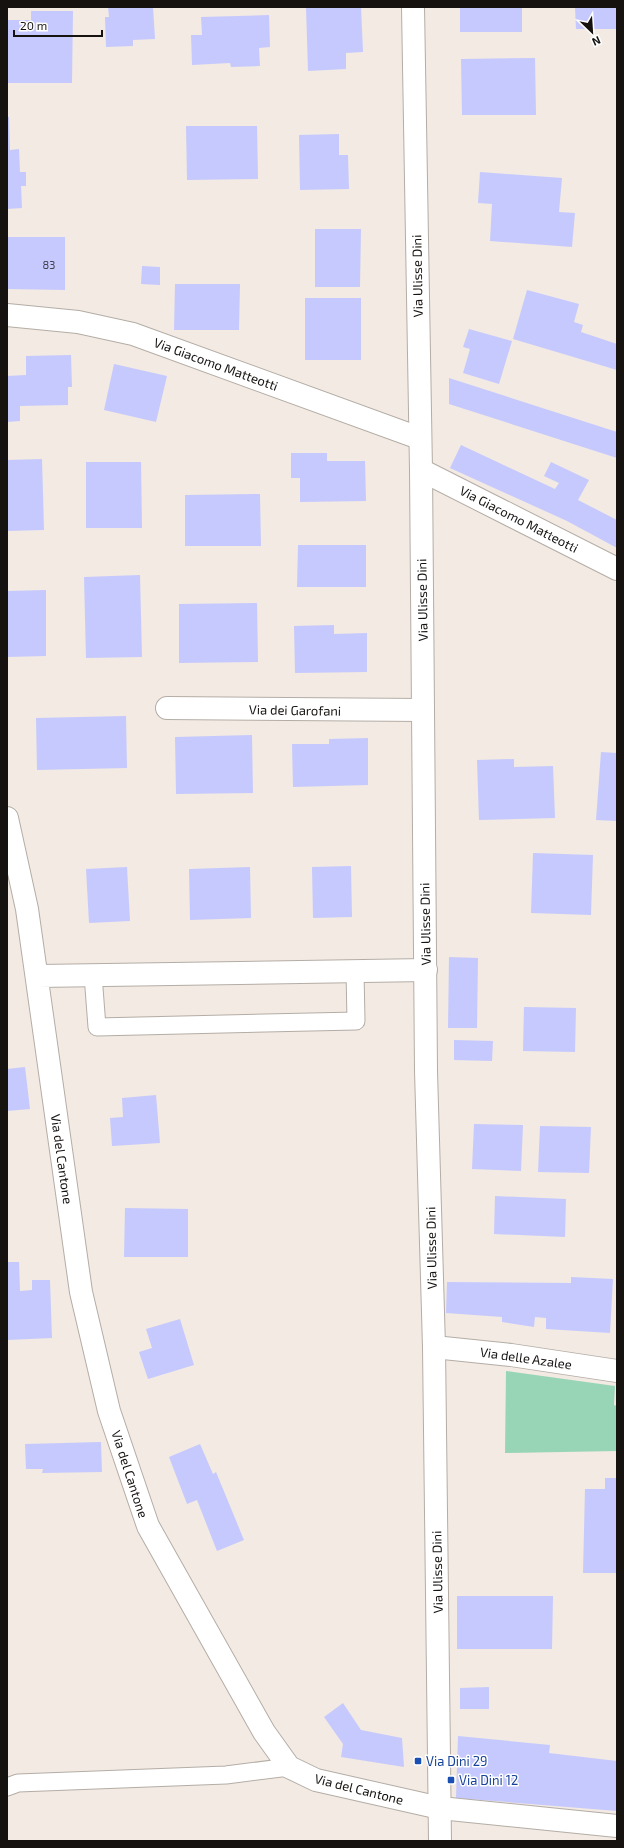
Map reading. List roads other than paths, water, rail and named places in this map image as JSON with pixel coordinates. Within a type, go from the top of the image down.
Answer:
[{"type":"street","name":"Via Ulisse Dini","points":[[413,7],[419,438],[421,470],[426,1071],[434,1347],[440,1841]]},
{"type":"street","name":"Via Giacomo Matteotti","points":[[7,315],[78,322],[133,334],[419,438]]},
{"type":"street","name":"Via Giacomo Matteotti","points":[[421,470],[617,569]]},
{"type":"street","name":"Via dei Garofani","points":[[167,708],[423,710]]},
{"type":"street","name":"Via del Cantone","points":[[7,818],[27,909],[38,976],[81,1292],[109,1410],[148,1526],[264,1732],[289,1766],[316,1780],[440,1808],[617,1826]]},
{"type":"street","points":[[38,976],[426,970]]},
{"type":"street","name":"Via delle Azalee","points":[[434,1347],[510,1355],[617,1371]]},
{"type":"lane","points":[[93,975],[97,1027],[356,1021],[355,971]]},
{"type":"lane","points":[[7,1787],[18,1783],[226,1775],[289,1766]]},
{"type":"place","name":"Via Dini 29","points":[[418,1761]]},
{"type":"place","name":"Via Dini 12","points":[[451,1780]]}]
